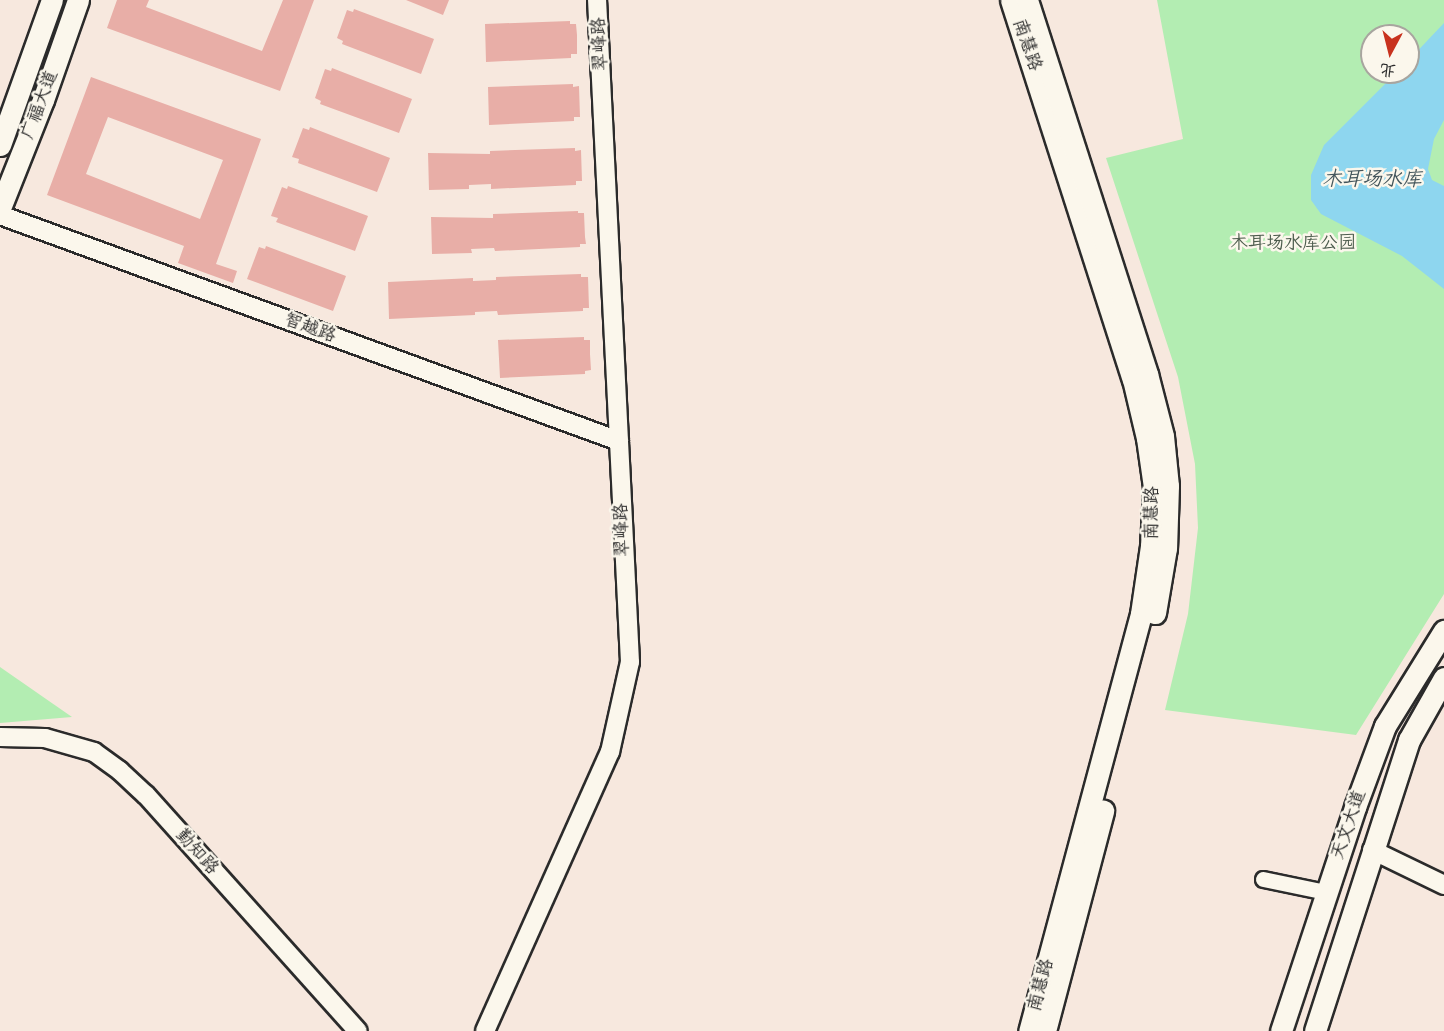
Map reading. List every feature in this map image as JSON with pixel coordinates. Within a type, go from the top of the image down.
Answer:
[{"type":"main road","name":"广福大道","points":[[0,146],[52,0]]},
{"type":"main road","name":"广福大道","points":[[0,208],[43,100],[78,0]]},
{"type":"main road","name":"南慧路","points":[[1011,0],[1133,379],[1147,438],[1154,487],[1151,546],[1141,614],[1029,1031]]},
{"type":"main road","name":"南慧路","points":[[1027,0],[1148,374],[1163,436],[1168,486],[1166,548],[1155,618],[1045,1031]]},
{"type":"main road","name":"天文大道","points":[[1281,1031],[1326,892],[1385,726],[1444,631]]},
{"type":"main road","name":"天文大道","points":[[1314,1031],[1409,740],[1444,678]]},
{"type":"street","name":"翠峰路","points":[[485,1031],[610,752],[630,662],[597,0]]},
{"type":"street","name":"智越路","points":[[0,215],[619,441]]},
{"type":"street","name":"勤知路","points":[[0,737],[45,738],[94,752],[120,771],[146,795],[358,1031]]},
{"type":"street","points":[[1372,850],[1444,885]]},
{"type":"street","points":[[1263,879],[1326,892]]},
{"type":"green space","name":"木耳场水库公园","points":[[1157,0],[1444,0],[1444,594],[1356,735],[1165,710],[1188,614],[1198,528],[1195,464],[1178,377],[1106,158],[1183,139]]},
{"type":"green space","points":[[0,667],[72,717],[0,723]]},
{"type":"water","name":"木耳场水库","points":[[1444,23],[1444,120],[1434,139],[1428,169],[1432,180],[1444,186],[1444,289],[1402,256],[1321,214],[1311,200],[1311,175],[1324,145],[1385,84],[1420,84],[1420,48]]},
{"type":"building","points":[[117,0],[149,0],[146,7],[262,51],[283,0],[314,0],[280,91],[107,28]]},
{"type":"building","points":[[406,0],[449,0],[443,15]]},
{"type":"building","points":[[354,9],[434,39],[421,74],[342,44],[343,41],[337,38],[347,10],[353,12]]},
{"type":"building","points":[[570,21],[570,24],[576,24],[577,35],[577,54],[571,54],[571,58],[486,62],[485,24]]},
{"type":"building","points":[[332,68],[412,99],[399,133],[320,104],[321,101],[315,98],[325,69],[331,71]]},
{"type":"building","points":[[91,77],[261,139],[216,264],[237,271],[233,283],[178,263],[184,246],[47,195]],"holes":[[[108,117],[223,160],[200,219],[86,174]]]},
{"type":"building","points":[[573,84],[573,87],[579,86],[580,117],[574,117],[574,121],[489,125],[488,87]]},
{"type":"building","points":[[310,127],[390,158],[377,192],[298,163],[299,159],[292,157],[303,128],[309,130]]},
{"type":"building","points":[[575,148],[575,151],[581,150],[582,181],[576,181],[576,185],[491,189],[491,184],[469,185],[469,189],[429,190],[428,153],[490,154],[490,151]]},
{"type":"building","points":[[288,186],[368,216],[355,251],[276,222],[278,218],[271,216],[282,187],[287,189]]},
{"type":"building","points":[[578,211],[578,213],[584,213],[586,244],[580,244],[580,247],[495,251],[494,248],[471,249],[472,253],[432,254],[431,217],[493,218],[493,214]]},
{"type":"building","points":[[266,246],[346,276],[333,311],[247,279],[259,247],[265,249]]},
{"type":"building","points":[[581,274],[581,277],[588,277],[589,308],[583,308],[583,311],[498,315],[497,311],[475,312],[475,315],[389,319],[388,282],[473,278],[473,281],[496,280],[496,277]]},
{"type":"building","points":[[584,337],[584,340],[590,340],[591,370],[585,371],[585,374],[500,378],[498,340]]}]
